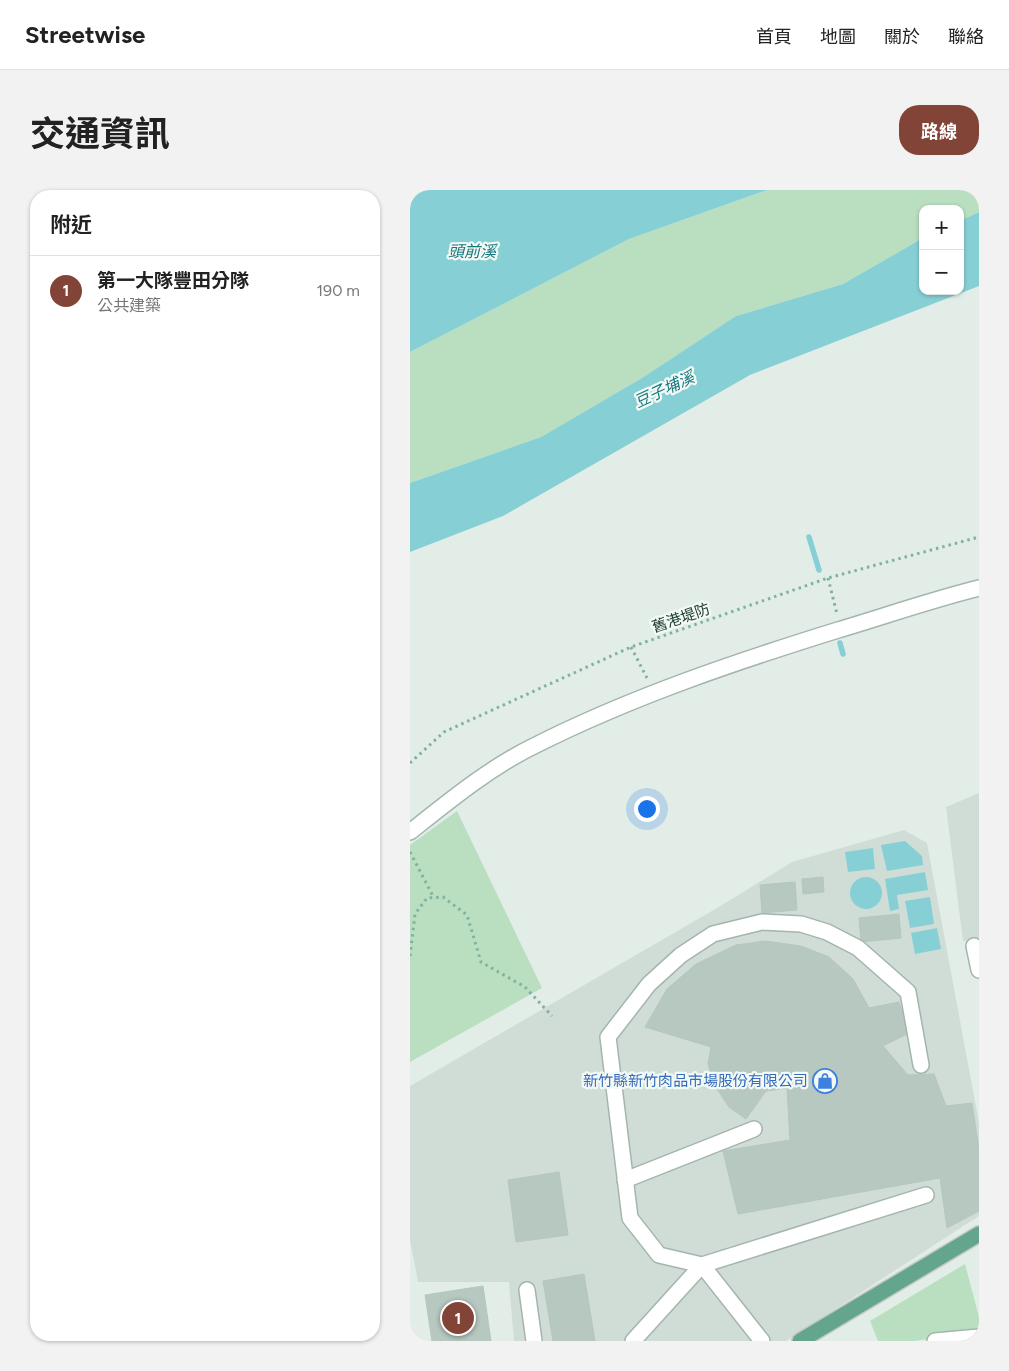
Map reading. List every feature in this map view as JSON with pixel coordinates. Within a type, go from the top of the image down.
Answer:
[{"type":"main road","points":[[800,1341],[979,1234]]},
{"type":"street","points":[[410,832],[458,794],[533,746],[655,692],[760,654],[939,598],[979,588]]},
{"type":"street","points":[[762,1341],[702,1265],[659,1255],[630,1218],[608,1037],[649,984],[681,955],[713,934],[762,922],[801,924],[827,932],[858,948],[908,992],[921,1065]]},
{"type":"street","points":[[974,946],[979,970]]},
{"type":"street","points":[[625,1180],[754,1129]]},
{"type":"street","points":[[633,1341],[702,1265],[926,1195]]},
{"type":"street","points":[[527,1290],[534,1341]]},
{"type":"street","points":[[935,1341],[979,1337]]},
{"type":"path","name":"舊港堤防","points":[[410,763],[444,732],[631,648],[828,578],[979,537]]},
{"type":"path","points":[[828,578],[841,629]]},
{"type":"path","points":[[631,648],[655,692]]},
{"type":"path","points":[[410,852],[434,898]]},
{"type":"path","points":[[410,956],[415,914],[427,898],[443,897],[467,915],[481,962],[525,987],[552,1016]]},
{"type":"shaded area","points":[[979,793],[979,942],[963,941],[946,807]]},
{"type":"shaded area","points":[[904,830],[927,843],[979,1123],[979,1216],[786,1341],[514,1341],[509,1282],[418,1282],[410,1240],[410,1086],[717,908],[792,862]]},
{"type":"green space","points":[[767,190],[979,190],[979,212],[964,219],[964,205],[919,205],[919,240],[843,284],[736,316],[642,378],[541,437],[410,483],[410,352],[629,239]]},
{"type":"green space","points":[[457,811],[542,988],[410,1062],[410,845]]},
{"type":"green space","points":[[965,1264],[979,1317],[979,1332],[914,1341],[878,1341],[870,1321]]},
{"type":"water","name":"頭前溪","points":[[410,190],[767,190],[629,239],[410,352]]},
{"type":"water","name":"豆子埔溪","points":[[979,212],[979,286],[964,292],[964,250],[964,219]]},
{"type":"water","name":"豆子埔溪","points":[[919,240],[919,295],[956,295],[750,375],[503,516],[410,552],[410,483],[541,437],[642,378],[736,316],[843,284]]},
{"type":"water","points":[[905,841],[922,856],[923,865],[887,871],[881,845]]},
{"type":"water","points":[[873,848],[875,869],[848,872],[845,852]]},
{"type":"water","points":[[925,872],[928,890],[897,895],[899,909],[890,911],[885,879]]},
{"type":"water","points":[[866,877],[878,881],[882,893],[878,905],[866,909],[854,905],[850,893],[854,881]]},
{"type":"water","points":[[930,897],[934,924],[910,928],[905,901]]},
{"type":"water","points":[[937,928],[941,949],[915,954],[911,933]]},
{"type":"building","points":[[823,877],[824,892],[803,894],[802,879]]},
{"type":"building","points":[[795,882],[797,910],[762,913],[760,885]]},
{"type":"building","points":[[899,914],[901,938],[861,942],[859,918]]},
{"type":"building","name":"新竹縣新竹肉品市場股份有限公司","points":[[765,941],[801,946],[829,957],[853,979],[869,1008],[899,1002],[909,1033],[883,1046],[908,1075],[934,1074],[946,1106],[972,1103],[979,1149],[979,1211],[947,1228],[940,1178],[738,1214],[723,1151],[790,1140],[787,1088],[766,1091],[746,1119],[729,1107],[715,1086],[708,1064],[711,1047],[645,1027],[667,989],[696,964],[736,945]]},
{"type":"building","points":[[559,1172],[568,1235],[516,1242],[508,1180]]},
{"type":"building","points":[[584,1274],[595,1341],[553,1341],[543,1281]]},
{"type":"building","points":[[483,1286],[491,1341],[432,1341],[425,1295]]},
{"type":"waterway","points":[[809,537],[819,570]]},
{"type":"waterway","points":[[840,643],[843,654]]},
{"type":"place","name":"新竹縣新竹肉品市場股份有限公司","points":[[825,1081]]},
{"type":"place","name":"第一大隊豐田分隊","points":[[458,1318]]}]
